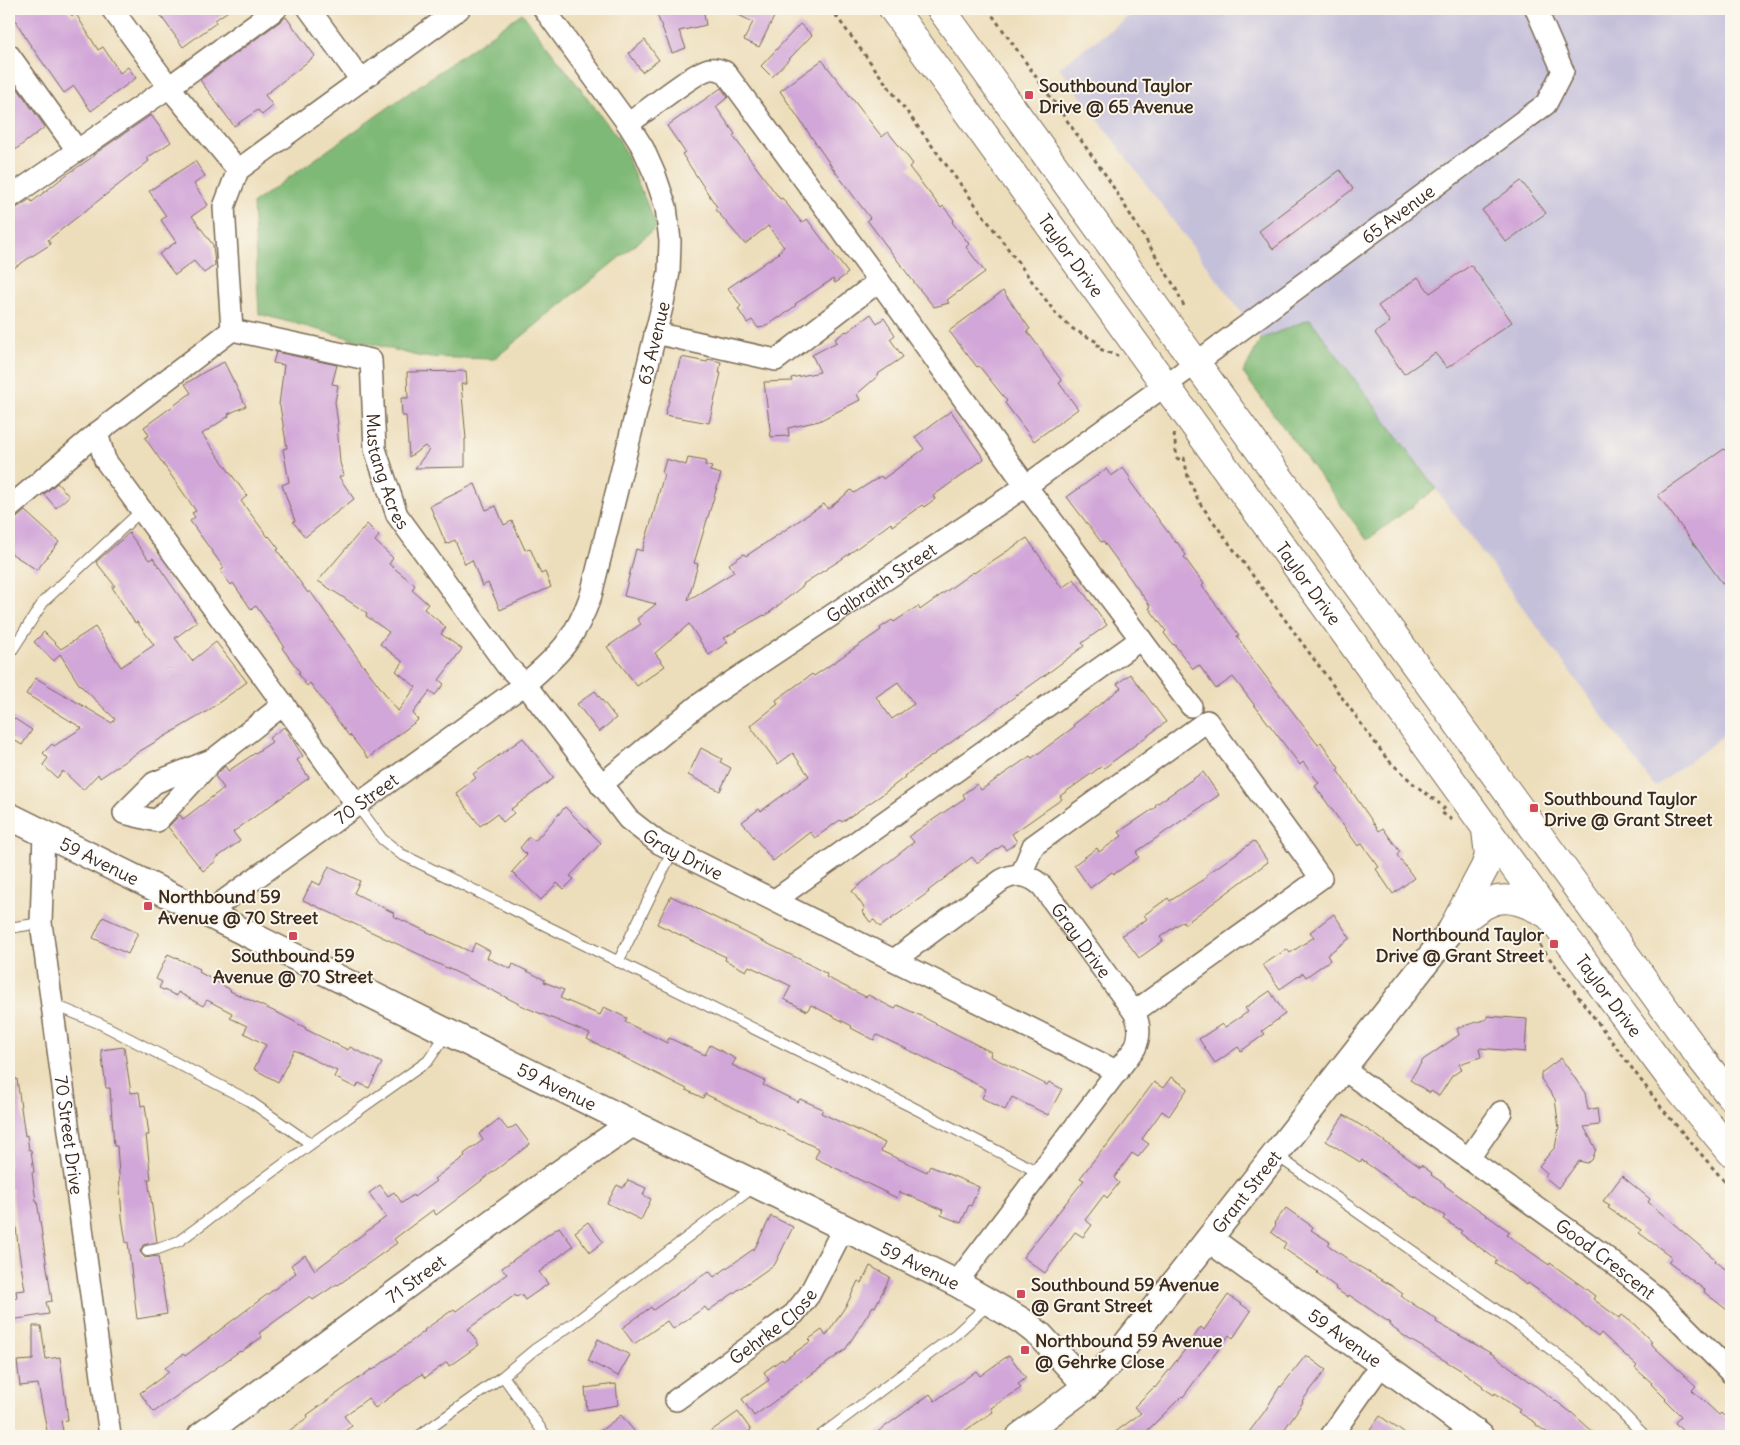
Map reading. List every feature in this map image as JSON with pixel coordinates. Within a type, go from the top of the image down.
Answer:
[{"type":"main road","name":"Taylor Drive","points":[[893,9],[1549,916],[1678,1088],[1731,1152]]},
{"type":"main road","name":"Taylor Drive","points":[[942,9],[1196,363],[1694,1049],[1731,1097]]},
{"type":"main road","points":[[1453,928],[1489,856],[1486,830]]},
{"type":"main road","points":[[1453,928],[1478,908],[1503,899],[1517,900],[1528,904],[1549,916]]},
{"type":"street","points":[[112,9],[170,87],[238,170]]},
{"type":"street","points":[[9,198],[170,87],[276,9]]},
{"type":"street","points":[[309,9],[361,80]]},
{"type":"street","points":[[9,508],[97,433],[232,330],[224,207],[238,170],[459,9]]},
{"type":"street","name":"63 Avenue","points":[[525,684],[549,664],[563,649],[584,617],[663,303],[669,272],[670,241],[666,207],[656,176],[643,148],[628,124],[544,9]]},
{"type":"street","name":"65 Avenue","points":[[1166,384],[1546,104],[1563,71],[1536,9]]},
{"type":"street","points":[[9,55],[77,150]]},
{"type":"street","points":[[628,124],[696,75],[708,69],[716,68],[726,72],[1026,486],[1191,706]]},
{"type":"street","points":[[655,333],[776,360],[879,281]]},
{"type":"street","name":"Mustang Acres","points":[[232,330],[371,360],[375,449],[397,515],[507,666],[525,684]]},
{"type":"street","name":"Galbraith Street","points":[[601,785],[697,706],[1026,486],[1166,384]]},
{"type":"street","points":[[97,433],[105,460],[357,806]]},
{"type":"street","points":[[775,900],[1141,639]]},
{"type":"street","name":"Gray Drive","points":[[525,684],[628,819],[659,843],[1118,1072]]},
{"type":"street","name":"70 Street","points":[[207,913],[525,684]]},
{"type":"street","points":[[214,759],[284,704]]},
{"type":"street","points":[[894,960],[1002,880],[1010,876],[1021,875],[1033,846],[1207,721],[1321,878],[1134,1012]]},
{"type":"street","name":"59 Avenue","points":[[9,816],[843,1229],[956,1283],[1022,1321],[1040,1336],[1087,1386]]},
{"type":"street","name":"70 Street Drive","points":[[44,833],[41,922],[110,1436]]},
{"type":"street","name":"Gray Drive","points":[[956,1283],[1118,1072],[1138,1042],[1140,1031],[1139,1022],[1134,1012],[1042,886],[1036,880],[1021,875]]},
{"type":"street","name":"Grant Street","points":[[1020,1436],[1087,1386],[1117,1356],[1453,928]]},
{"type":"street","name":"Good Crescent","points":[[1343,1069],[1624,1271],[1668,1309],[1731,1373]]},
{"type":"street","points":[[1469,1158],[1501,1112]]},
{"type":"street","name":"71 Street","points":[[201,1436],[550,1180],[631,1124]]},
{"type":"street","name":"Gehrke Close","points":[[676,1400],[794,1314],[809,1295],[843,1229]]},
{"type":"street","name":"59 Avenue","points":[[1209,1239],[1480,1436]]},
{"type":"street","points":[[1330,1436],[1381,1365]]},
{"type":"lane","points":[[9,655],[44,601],[142,510]]},
{"type":"lane","points":[[357,806],[382,839],[401,854],[910,1106],[1040,1173]]},
{"type":"lane","points":[[618,962],[673,850]]},
{"type":"lane","points":[[9,928],[41,922]]},
{"type":"lane","points":[[52,1004],[101,1024],[248,1100],[311,1144]]},
{"type":"lane","points":[[148,1251],[179,1241],[428,1061],[447,1033]]},
{"type":"lane","points":[[1276,1155],[1510,1319],[1585,1375],[1645,1436]]},
{"type":"lane","points":[[419,1436],[503,1376],[534,1350],[582,1317],[756,1186]]},
{"type":"lane","points":[[820,1436],[956,1334],[991,1303]]},
{"type":"lane","points":[[503,1376],[546,1436]]},
{"type":"path","points":[[831,9],[1058,315],[1073,329],[1099,343],[1096,348],[1121,357]]},
{"type":"path","points":[[988,9],[1107,177],[1176,287],[1185,312]]},
{"type":"path","points":[[1175,427],[1174,445],[1178,459],[1184,458],[1188,477],[1199,502],[1380,750],[1397,769],[1445,807],[1441,812],[1453,820]]},
{"type":"shaded area","points":[[1139,9],[1731,9],[1731,730],[1655,787],[1310,319],[1261,339],[1059,67]]},
{"type":"green space","points":[[522,13],[619,139],[657,227],[494,359],[421,357],[259,314],[253,203]]},
{"type":"green space","points":[[1310,319],[1436,489],[1367,540],[1243,373],[1261,339]]},
{"type":"building","points":[[9,9],[67,9],[72,16],[76,14],[98,50],[103,47],[120,73],[128,67],[136,78],[91,111],[74,86],[64,93],[27,40]]},
{"type":"building","points":[[156,9],[231,9],[215,20],[216,23],[183,47]]},
{"type":"building","points":[[655,9],[703,9],[706,25],[679,31],[686,48],[672,53]]},
{"type":"building","points":[[726,9],[778,9],[759,47],[744,40],[753,22]]},
{"type":"building","points":[[286,17],[315,56],[265,95],[273,106],[262,115],[258,110],[234,126],[200,80]]},
{"type":"building","points":[[800,24],[812,35],[772,77],[761,66]]},
{"type":"building","points":[[645,40],[659,60],[642,72],[629,53]]},
{"type":"building","points":[[822,60],[882,137],[888,132],[904,152],[913,164],[909,167],[941,208],[943,206],[954,220],[952,222],[969,244],[966,247],[985,272],[947,300],[949,303],[934,307],[916,285],[867,220],[870,218],[834,170],[780,91]]},
{"type":"building","points":[[721,88],[728,97],[716,107],[735,134],[733,136],[780,199],[782,198],[802,223],[807,219],[848,273],[835,283],[833,279],[795,304],[780,318],[764,327],[758,328],[752,320],[747,323],[738,309],[741,306],[728,288],[779,253],[784,247],[768,226],[745,244],[715,209],[717,207],[682,154],[685,152],[667,126]]},
{"type":"building","points":[[18,89],[45,127],[15,150],[9,142],[9,97]]},
{"type":"building","points":[[151,115],[171,142],[147,158],[149,161],[48,240],[51,244],[9,271],[9,213],[30,199],[32,202],[93,155]]},
{"type":"building","points":[[195,161],[205,176],[194,184],[208,205],[192,216],[213,245],[215,265],[204,273],[194,261],[175,275],[159,254],[176,242],[161,220],[166,216],[149,191]]},
{"type":"building","points":[[1340,170],[1353,189],[1273,249],[1259,231]]},
{"type":"building","points":[[1521,181],[1546,213],[1506,242],[1482,210]]},
{"type":"building","points":[[1471,265],[1512,322],[1447,368],[1435,353],[1404,374],[1375,333],[1390,322],[1378,306],[1418,277],[1430,293]]},
{"type":"building","points":[[1003,291],[1030,329],[1027,331],[1062,381],[1059,383],[1078,409],[1034,441],[1005,403],[1007,401],[949,331]]},
{"type":"building","points":[[871,314],[877,323],[884,318],[895,335],[890,339],[903,357],[878,374],[857,394],[860,400],[819,421],[788,428],[789,436],[771,437],[764,382],[792,381],[791,378],[820,372],[812,355],[837,342],[835,339]]},
{"type":"building","points":[[276,352],[337,365],[332,384],[338,385],[335,402],[340,463],[344,475],[339,477],[354,499],[305,537],[293,522],[295,521],[282,485],[289,482],[283,449],[287,448],[279,405],[284,365],[273,363]]},
{"type":"building","points":[[681,357],[707,362],[708,359],[721,362],[719,373],[721,373],[709,423],[665,415]]},
{"type":"building","points":[[224,362],[246,406],[228,414],[229,416],[202,434],[247,496],[241,501],[279,549],[277,550],[308,593],[310,591],[398,711],[416,687],[396,671],[403,662],[380,644],[389,632],[366,616],[367,613],[318,581],[367,524],[379,536],[375,541],[393,558],[389,564],[415,585],[412,590],[428,604],[424,609],[446,627],[441,634],[462,649],[439,680],[444,684],[435,695],[430,691],[413,713],[418,720],[368,758],[349,736],[310,683],[307,686],[298,673],[300,672],[282,648],[284,646],[256,606],[251,609],[233,583],[231,585],[220,571],[224,568],[190,521],[195,517],[192,513],[196,511],[145,438],[149,435],[144,427],[191,393],[185,384]]},
{"type":"building","points":[[466,371],[467,384],[461,384],[466,439],[465,467],[415,468],[429,450],[425,446],[409,457],[406,416],[402,416],[401,398],[408,398],[407,372]]},
{"type":"building","points":[[951,411],[984,459],[933,496],[935,499],[924,507],[922,505],[892,526],[891,523],[842,559],[803,584],[765,616],[724,638],[728,642],[709,655],[689,624],[655,653],[665,666],[637,686],[607,647],[641,624],[637,619],[656,604],[624,596],[636,549],[642,551],[652,519],[666,459],[686,465],[688,458],[706,461],[705,465],[712,467],[710,471],[721,474],[694,563],[698,564],[688,600],[734,572],[729,564],[744,554],[746,556],[824,504],[828,509],[851,490],[854,493],[881,476],[883,479],[924,449],[915,437]]},
{"type":"building","points":[[1724,449],[1731,458],[1731,595],[1658,495]]},
{"type":"building","points":[[1123,468],[1131,479],[1129,480],[1186,555],[1184,557],[1204,584],[1202,586],[1239,635],[1237,636],[1254,661],[1318,745],[1321,742],[1339,768],[1337,770],[1379,831],[1383,828],[1400,852],[1397,855],[1414,878],[1393,894],[1376,869],[1379,867],[1362,844],[1358,846],[1315,786],[1319,783],[1303,762],[1300,765],[1233,677],[1216,689],[1199,665],[1193,669],[1164,633],[1166,631],[1149,608],[1151,607],[1103,541],[1101,542],[1067,497],[1106,469],[1111,476]]},
{"type":"building","points":[[57,483],[69,496],[56,508],[44,494]]},
{"type":"building","points":[[475,484],[486,510],[496,506],[504,525],[512,521],[525,550],[530,548],[541,574],[545,572],[551,587],[500,610],[488,583],[482,586],[472,560],[465,564],[455,540],[446,544],[430,506]]},
{"type":"building","points":[[25,511],[59,542],[37,570],[9,552],[9,520],[17,518]]},
{"type":"building","points":[[129,533],[149,560],[153,558],[197,622],[175,638],[192,661],[216,642],[247,682],[206,712],[140,751],[100,778],[98,774],[83,790],[63,771],[57,778],[43,765],[48,758],[43,753],[52,744],[54,746],[82,728],[26,694],[36,678],[112,723],[115,719],[79,684],[60,654],[54,661],[34,642],[44,632],[61,649],[95,627],[121,667],[154,645],[137,622],[135,623],[112,587],[115,586],[96,562]]},
{"type":"building","points":[[1027,538],[1062,588],[1074,579],[1107,625],[1082,643],[1084,646],[904,776],[883,794],[842,822],[840,820],[815,838],[810,832],[773,861],[742,822],[759,809],[761,811],[809,776],[793,753],[778,764],[750,726],[778,704],[776,700],[812,674],[814,676],[881,630],[880,628],[892,620],[894,622],[918,606],[920,610]],"holes":[[[898,682],[914,704],[892,719],[876,697]]]},
{"type":"building","points":[[1130,674],[1166,722],[1104,768],[1102,766],[1060,796],[1062,799],[1012,834],[1017,842],[1006,850],[1003,845],[977,863],[972,857],[929,892],[880,927],[874,920],[870,922],[862,911],[865,909],[852,891],[914,842],[909,836],[965,798],[963,794],[977,784],[981,790],[1030,756],[1032,758],[1074,727],[1073,725],[1121,688],[1117,684]]},
{"type":"building","points":[[595,691],[616,718],[599,732],[577,704]]},
{"type":"building","points":[[9,715],[32,730],[22,745],[9,737]]},
{"type":"building","points":[[284,727],[303,756],[297,760],[309,778],[233,832],[240,841],[215,859],[216,861],[203,871],[168,827],[180,815],[183,819],[224,788],[215,776],[225,766],[228,771],[272,742],[269,738]]},
{"type":"building","points":[[523,738],[554,778],[511,809],[514,813],[503,822],[497,814],[480,826],[456,793],[476,778],[473,774]]},
{"type":"building","points":[[701,748],[722,759],[720,762],[731,768],[720,791],[688,775]]},
{"type":"building","points":[[1203,772],[1219,795],[1136,852],[1139,857],[1114,874],[1112,872],[1090,888],[1074,865],[1097,848],[1099,852],[1122,836],[1119,832]]},
{"type":"building","points":[[565,807],[601,843],[570,876],[574,879],[564,889],[557,883],[541,900],[512,872],[527,855],[520,848],[529,837],[535,841]]},
{"type":"building","points":[[1254,841],[1268,862],[1185,924],[1183,921],[1160,937],[1163,941],[1139,958],[1122,935],[1147,919],[1144,915],[1168,898],[1170,901],[1207,877],[1206,875]]},
{"type":"building","points":[[329,866],[360,881],[354,893],[394,913],[393,916],[471,952],[475,943],[490,951],[487,958],[511,969],[513,964],[545,980],[544,982],[564,990],[560,998],[600,1015],[604,1007],[627,1018],[625,1022],[667,1043],[669,1038],[705,1055],[710,1045],[736,1059],[732,1065],[765,1081],[763,1085],[798,1102],[800,1099],[823,1109],[821,1113],[885,1143],[881,1151],[927,1172],[930,1166],[979,1187],[971,1206],[969,1205],[961,1223],[941,1215],[943,1210],[900,1192],[897,1198],[815,1158],[819,1149],[705,1094],[703,1098],[686,1090],[587,1039],[590,1034],[527,1008],[423,956],[303,900],[312,881],[320,885]]},
{"type":"building","points":[[671,896],[799,959],[827,974],[826,977],[866,997],[868,995],[895,1009],[897,1005],[919,1015],[991,1052],[990,1056],[1047,1085],[1049,1082],[1062,1089],[1048,1115],[1012,1097],[1005,1110],[982,1098],[986,1089],[877,1035],[874,1040],[851,1028],[852,1026],[811,1005],[807,1011],[784,999],[791,986],[749,966],[746,971],[725,960],[726,957],[657,924]]},
{"type":"building","points":[[1334,914],[1350,938],[1327,955],[1330,960],[1306,977],[1303,973],[1280,989],[1263,965],[1287,949],[1290,953],[1314,937],[1310,932]]},
{"type":"building","points":[[103,917],[138,933],[128,954],[93,938]]},
{"type":"building","points":[[168,954],[200,969],[199,972],[230,991],[282,1015],[305,1029],[348,1050],[350,1047],[382,1063],[369,1088],[359,1083],[356,1088],[334,1077],[337,1071],[294,1050],[278,1082],[254,1069],[266,1045],[244,1033],[247,1026],[230,1018],[232,1013],[207,1000],[203,1006],[178,992],[177,996],[159,988],[162,982],[156,979]]},
{"type":"building","points":[[1270,991],[1285,1014],[1262,1031],[1265,1034],[1241,1051],[1238,1047],[1215,1063],[1199,1039],[1222,1024],[1225,1027],[1248,1012],[1245,1008]]},
{"type":"building","points":[[1487,1016],[1527,1019],[1525,1052],[1479,1048],[1481,1057],[1459,1064],[1462,1069],[1452,1076],[1439,1096],[1431,1091],[1430,1093],[1410,1080],[1423,1060],[1459,1035],[1457,1028],[1487,1019]]},
{"type":"building","points":[[124,1047],[131,1093],[139,1092],[141,1106],[145,1105],[149,1135],[146,1135],[151,1179],[148,1179],[157,1242],[143,1245],[140,1252],[145,1258],[158,1256],[167,1314],[137,1319],[128,1242],[126,1243],[122,1217],[117,1146],[114,1146],[110,1088],[106,1088],[101,1050]]},
{"type":"building","points":[[1561,1058],[1585,1093],[1588,1110],[1597,1108],[1599,1125],[1584,1127],[1596,1149],[1592,1160],[1587,1163],[1579,1161],[1558,1188],[1545,1177],[1547,1173],[1539,1166],[1555,1147],[1559,1128],[1555,1099],[1541,1079],[1541,1073]]},
{"type":"building","points":[[1171,1077],[1188,1088],[1169,1116],[1162,1111],[1142,1139],[1149,1144],[1138,1157],[1132,1153],[1114,1178],[1119,1183],[1107,1198],[1104,1195],[1085,1220],[1092,1225],[1083,1237],[1075,1232],[1045,1273],[1023,1257],[1084,1180],[1080,1178],[1154,1082],[1163,1088]]},
{"type":"building","points":[[17,1079],[25,1136],[27,1135],[29,1150],[31,1150],[34,1172],[32,1173],[52,1301],[46,1302],[49,1314],[11,1320],[9,1299],[17,1298],[16,1291],[25,1290],[9,1174],[9,1080]]},
{"type":"building","points":[[1344,1115],[1373,1133],[1420,1167],[1421,1165],[1444,1185],[1510,1232],[1507,1235],[1582,1286],[1595,1296],[1593,1299],[1619,1318],[1622,1315],[1634,1324],[1652,1342],[1650,1343],[1696,1386],[1692,1390],[1719,1415],[1721,1413],[1731,1423],[1731,1430],[1726,1436],[1690,1436],[1675,1423],[1681,1416],[1652,1383],[1635,1368],[1637,1366],[1601,1333],[1598,1337],[1552,1300],[1495,1263],[1497,1260],[1460,1233],[1462,1231],[1443,1219],[1445,1216],[1415,1198],[1362,1160],[1360,1162],[1326,1141]]},
{"type":"building","points":[[499,1119],[508,1130],[516,1125],[530,1144],[436,1215],[433,1210],[394,1239],[397,1243],[338,1285],[313,1300],[310,1296],[259,1333],[262,1337],[154,1412],[140,1393],[169,1372],[165,1368],[183,1354],[185,1356],[296,1273],[291,1265],[305,1255],[315,1270],[386,1217],[369,1193],[380,1185],[388,1196],[394,1192],[402,1203],[413,1195],[414,1197],[436,1181],[434,1179],[483,1140],[479,1134]]},
{"type":"building","points":[[1622,1176],[1650,1199],[1648,1202],[1715,1259],[1714,1261],[1731,1273],[1731,1313],[1704,1292],[1705,1290],[1668,1262],[1672,1257],[1639,1233],[1641,1230],[1608,1208],[1610,1205],[1603,1201]]},
{"type":"building","points":[[628,1180],[646,1188],[643,1195],[651,1199],[641,1220],[607,1203],[617,1185],[623,1188]]},
{"type":"building","points":[[1286,1208],[1313,1227],[1311,1230],[1330,1242],[1328,1245],[1392,1286],[1403,1294],[1401,1296],[1437,1320],[1436,1322],[1494,1355],[1572,1413],[1598,1436],[1552,1436],[1495,1393],[1494,1395],[1459,1369],[1407,1338],[1389,1325],[1390,1323],[1349,1295],[1348,1297],[1335,1289],[1336,1287],[1318,1272],[1283,1248],[1286,1243],[1271,1232],[1276,1225],[1274,1223]]},
{"type":"building","points":[[771,1216],[793,1227],[775,1264],[708,1311],[705,1307],[673,1329],[667,1321],[634,1344],[622,1328],[651,1307],[653,1310],[709,1271],[714,1277],[755,1248]]},
{"type":"building","points":[[588,1222],[603,1242],[590,1252],[575,1232]]},
{"type":"building","points":[[559,1227],[573,1246],[539,1272],[548,1284],[525,1300],[521,1294],[517,1297],[515,1295],[468,1329],[479,1345],[449,1366],[447,1362],[425,1378],[422,1374],[375,1408],[368,1398],[344,1416],[352,1426],[337,1436],[282,1436],[308,1417],[307,1415],[373,1370],[424,1330],[454,1309],[456,1311],[507,1274],[502,1268]]},
{"type":"building","points":[[870,1266],[890,1277],[875,1307],[873,1306],[845,1350],[754,1416],[742,1399],[769,1380],[764,1372],[811,1341],[809,1339],[822,1330],[826,1336],[847,1304],[858,1281],[862,1283]]},
{"type":"building","points":[[1228,1295],[1251,1311],[1233,1338],[1229,1335],[1183,1397],[1142,1436],[1110,1436],[1141,1413],[1134,1407],[1155,1388],[1201,1327],[1204,1330]]},
{"type":"building","points":[[33,1326],[41,1326],[46,1359],[60,1357],[68,1420],[61,1421],[64,1436],[48,1436],[38,1384],[20,1386],[17,1361],[33,1360]]},
{"type":"building","points":[[598,1339],[630,1355],[618,1376],[588,1361]]},
{"type":"building","points":[[1009,1355],[1026,1378],[1018,1384],[1021,1388],[991,1408],[993,1412],[957,1436],[872,1436],[930,1394],[935,1401],[976,1371],[980,1376]]},
{"type":"building","points":[[1306,1355],[1326,1370],[1302,1401],[1280,1436],[1246,1436],[1265,1411],[1280,1386]]},
{"type":"building","points":[[616,1384],[618,1405],[587,1410],[585,1388]]},
{"type":"building","points":[[738,1412],[751,1430],[741,1436],[704,1436]]},
{"type":"building","points":[[621,1415],[638,1436],[594,1436]]},
{"type":"building","points":[[1380,1416],[1408,1436],[1366,1436]]},
{"type":"place","name":"Southbound Taylor Drive @ 65 Avenue","points":[[1029,95]]},
{"type":"place","name":"Southbound Taylor Drive @ Grant Street","points":[[1534,808]]},
{"type":"place","name":"Northbound 59 Avenue @ 70 Street","points":[[148,906]]},
{"type":"place","name":"Southbound 59 Avenue @ 70 Street","points":[[293,936]]},
{"type":"place","name":"Northbound Taylor Drive @ Grant Street","points":[[1554,944]]},
{"type":"place","name":"Southbound 59 Avenue @ Grant Street","points":[[1021,1294]]},
{"type":"place","name":"Northbound 59 Avenue @ Gehrke Close","points":[[1025,1350]]}]
